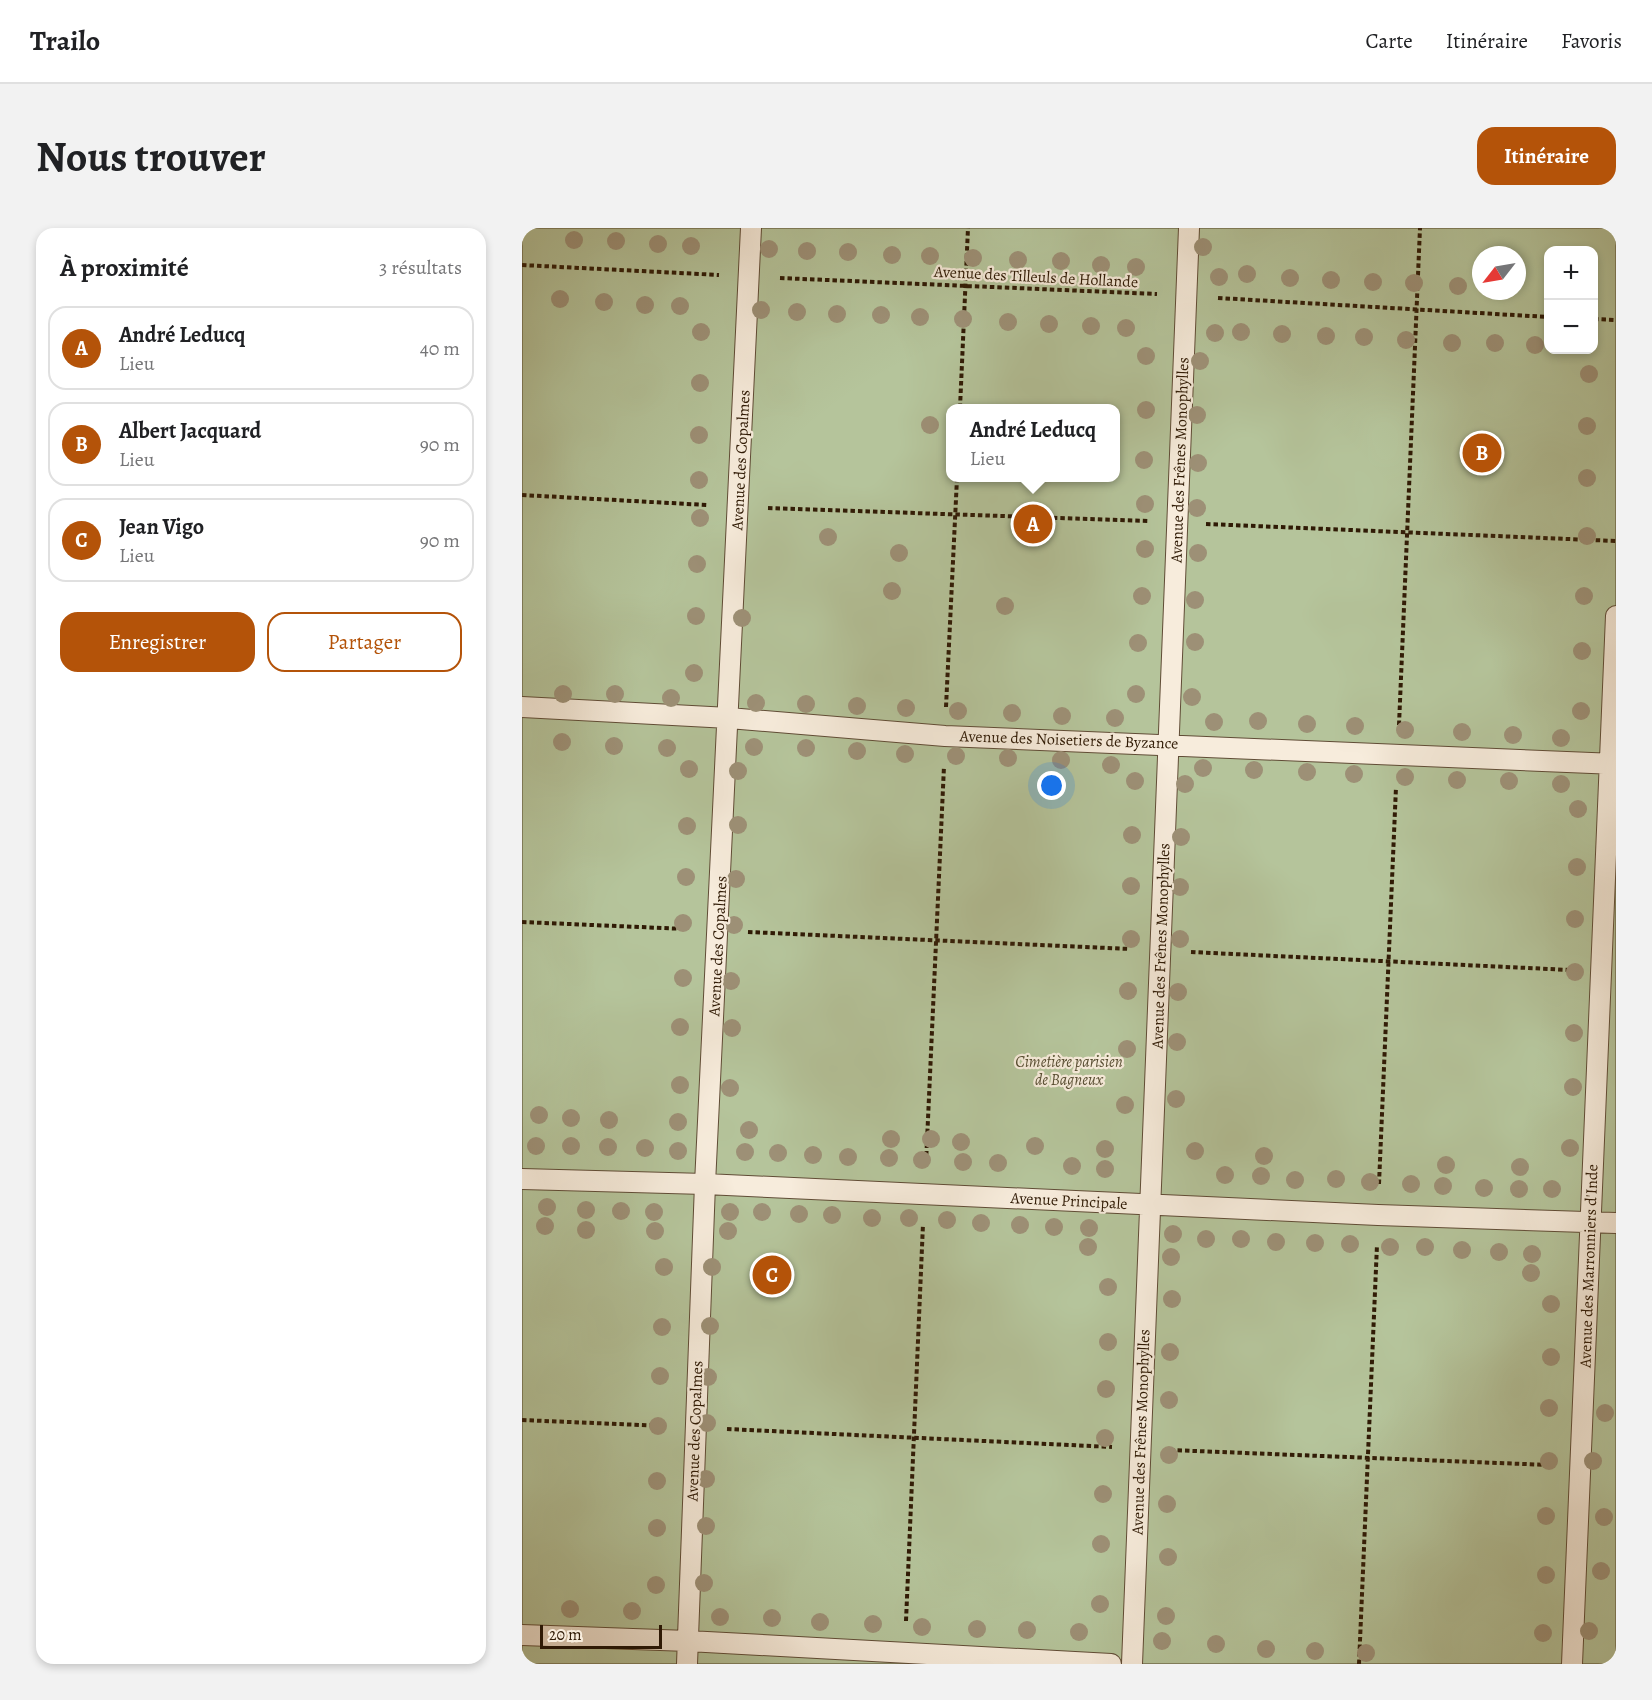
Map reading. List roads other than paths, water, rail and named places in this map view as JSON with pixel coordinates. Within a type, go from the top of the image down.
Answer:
[{"type":"lane","name":"Avenue des Copalmes","points":[[687,1664],[705,1184],[752,228]]},
{"type":"lane","name":"Avenue des Frênes Monophylles","points":[[1132,1664],[1189,228]]},
{"type":"lane","name":"Avenue des Marronniers d'Inde","points":[[1572,1664],[1601,971],[1613,764],[1616,616]]},
{"type":"lane","name":"Avenue des Noisetiers de Byzance","points":[[522,707],[729,718],[945,736],[1613,764]]},
{"type":"lane","name":"Avenue Principale","points":[[522,1179],[705,1184],[1378,1215],[1616,1223]]},
{"type":"lane","points":[[522,1635],[688,1641],[1111,1664]]},
{"type":"place","name":"Albert Jacquard","points":[[1482,453]]},
{"type":"place","name":"André Leducq","points":[[1033,524]]},
{"type":"place","name":"Jean Vigo","points":[[772,1275]]},
{"type":"park label","name":"Cimetière parisien de Bagneux","points":[[1069,1071]]}]
